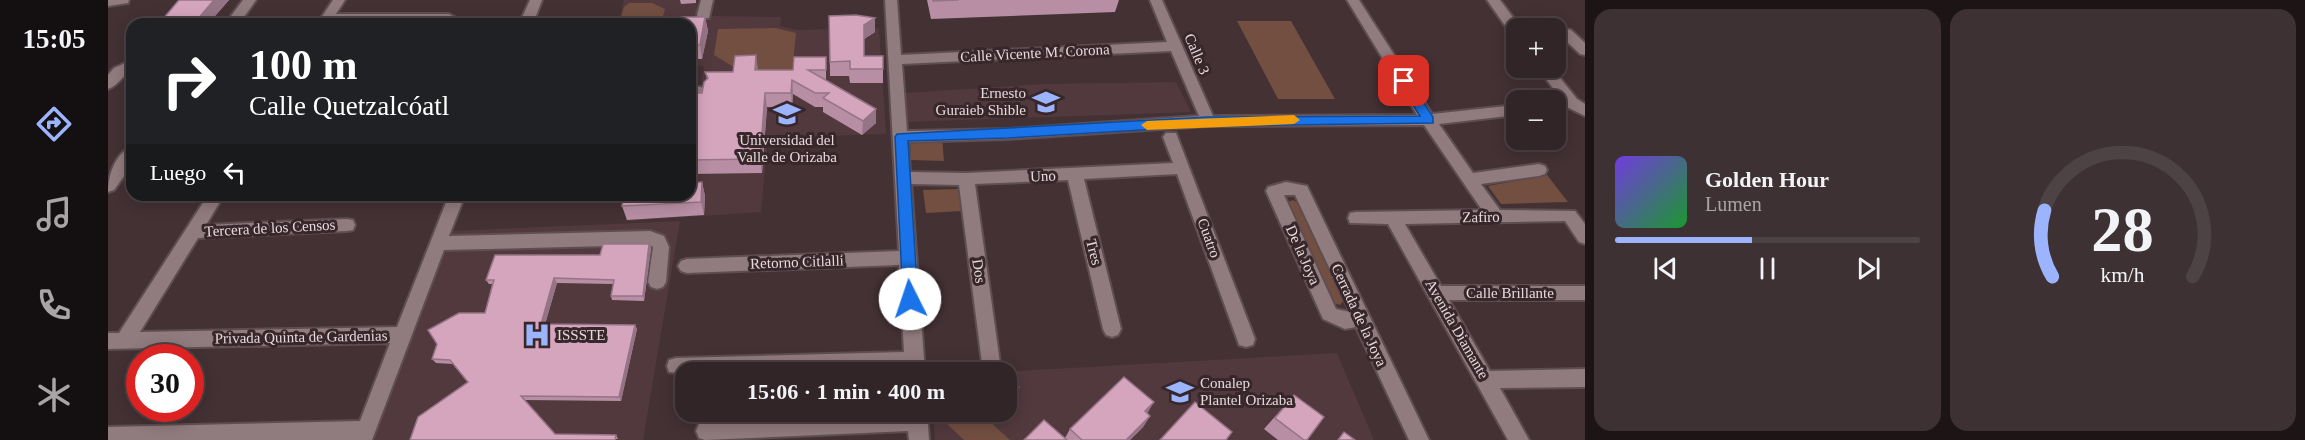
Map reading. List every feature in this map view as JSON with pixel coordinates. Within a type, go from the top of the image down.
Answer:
[{"type":"street","points":[[108,2],[123,0]]},
{"type":"street","points":[[236,18],[250,0]]},
{"type":"street","points":[[327,18],[339,0]]},
{"type":"street","points":[[528,18],[536,0]]},
{"type":"street","points":[[704,15],[706,0]]},
{"type":"street","points":[[891,0],[902,137],[915,362]]},
{"type":"street","name":"Calle 3","points":[[1156,0],[1208,121]]},
{"type":"street","points":[[1371,0],[1354,2],[1428,120],[1496,217]]},
{"type":"street","points":[[1492,0],[1506,18]]},
{"type":"street","points":[[1566,33],[1585,51]]},
{"type":"street","name":"Calle Vicente M. Corona","points":[[895,60],[1175,46]]},
{"type":"street","points":[[108,84],[122,68]]},
{"type":"street","points":[[1555,78],[1581,105],[1575,114],[1585,126]]},
{"type":"street","points":[[902,137],[1008,134],[1208,121],[1428,120],[1506,111]]},
{"type":"street","name":"Cuatro","points":[[1171,137],[1246,339]]},
{"type":"street","points":[[108,186],[126,161]]},
{"type":"street","name":"Uno","points":[[903,178],[966,178],[1183,168]]},
{"type":"street","points":[[1471,179],[1539,170]]},
{"type":"street","name":"Tres","points":[[1075,174],[1112,329]]},
{"type":"street","name":"Dos","points":[[966,178],[991,362]]},
{"type":"street","name":"De la Joya","points":[[1301,190],[1289,188],[1274,191],[1329,314],[1345,321],[1360,318]]},
{"type":"street","name":"Cerrada de la Joya","points":[[1301,190],[1419,440]]},
{"type":"street","points":[[117,341],[212,201]]},
{"type":"street","points":[[108,437],[364,435],[455,201]]},
{"type":"street","name":"Zafiro","points":[[1356,218],[1569,215],[1585,237]]},
{"type":"street","name":"Avenida Diamante","points":[[1394,219],[1520,440]]},
{"type":"street","name":"Tercera de los Censos","points":[[193,232],[347,225]]},
{"type":"street","points":[[439,243],[650,238],[658,241],[662,247],[657,282]]},
{"type":"street","name":"Retorno Citlalli","points":[[687,266],[908,258]]},
{"type":"street","name":"Calle Brillante","points":[[1436,293],[1585,292]]},
{"type":"street","name":"Privada Quinta de Gardenias","points":[[117,341],[404,335]]},
{"type":"street","points":[[1486,380],[1585,378]]},
{"type":"street","points":[[706,431],[918,424]]},
{"type":"shaded area","name":"Universidad del Valle de Orizaba","points":[[624,0],[697,0],[696,12],[709,12],[709,16],[781,17],[780,26],[798,30],[879,28],[886,134],[768,138],[761,212],[626,221],[629,201],[696,201],[696,94],[700,94],[704,66],[696,65],[696,18],[620,18]]},
{"type":"shaded area","points":[[629,3],[652,3],[665,9],[663,18],[621,18],[624,7]]},
{"type":"shaded area","points":[[1237,21],[1291,21],[1335,99],[1278,99]]},
{"type":"shaded area","points":[[776,28],[796,33],[792,72],[757,84],[758,69],[737,69],[714,55],[718,29]]},
{"type":"shaded area","name":"Ernesto Guraieb Shible","points":[[1176,82],[1191,112],[907,122],[905,93],[1045,84]]},
{"type":"shaded area","points":[[942,136],[944,161],[911,160],[910,137]]},
{"type":"shaded area","points":[[1547,175],[1568,202],[1501,204],[1488,186]]},
{"type":"shaded area","points":[[959,189],[963,211],[926,213],[923,190]]},
{"type":"shaded area","points":[[1293,200],[1299,204],[1343,301],[1340,305],[1333,303],[1288,202]]},
{"type":"shaded area","name":"ISSSTE","points":[[680,221],[643,440],[373,440],[451,231]]},
{"type":"shaded area","name":"Conalep Plantel Orizaba","points":[[1337,353],[1374,440],[935,440],[934,422],[1017,422],[1017,371]]},
{"type":"shaded area","points":[[990,422],[1010,440],[964,440],[946,423]]},
{"type":"building","points":[[179,0],[214,0],[199,18],[164,18]]},
{"type":"building","points":[[856,15],[875,18],[864,25],[864,56],[883,56],[883,69],[850,69],[850,61],[830,62],[829,16]]},
{"type":"building","points":[[705,17],[700,45],[696,45],[696,18],[674,18]]},
{"type":"building","points":[[756,55],[755,70],[793,70],[794,57],[826,57],[826,70],[808,70],[876,109],[863,121],[823,98],[829,93],[815,93],[792,80],[791,93],[765,93],[760,159],[696,160],[697,93],[702,93],[704,82],[708,78],[705,72],[733,72],[735,56]]},
{"type":"building","points":[[696,182],[702,182],[701,202],[622,206],[623,201],[696,201]]},
{"type":"building","points":[[603,244],[649,244],[643,296],[611,296],[614,280],[554,278],[541,324],[635,325],[619,397],[521,396],[555,434],[616,435],[615,440],[410,440],[418,417],[468,382],[450,360],[432,359],[437,344],[428,330],[459,313],[485,313],[494,280],[486,280],[495,255],[600,255]]},
{"type":"building","points":[[1124,377],[1154,402],[1145,411],[1150,416],[1126,440],[1082,440],[1070,429]]},
{"type":"building","points":[[1294,395],[1324,417],[1307,440],[1275,418]]},
{"type":"building","points":[[1195,402],[1232,432],[1226,440],[1160,440]]},
{"type":"building","points":[[1044,420],[1067,440],[1024,440]]},
{"type":"building","points":[[1344,432],[1355,440],[1338,440]]},
{"type":"slow traffic","points":[[1147,125],[1208,121],[1294,120]]},
{"type":"place","name":"Ernesto Guraieb Shible","points":[[1046,102]]},
{"type":"place","name":"Universidad del Valle de Orizaba","points":[[787,114]]},
{"type":"place","name":"ISSSTE","points":[[537,335]]},
{"type":"place","name":"Conalep Plantel Orizaba","points":[[1180,392]]},
{"type":"route","points":[[910,299],[902,137],[1008,134],[1208,121],[1428,120],[1404,81]]}]
